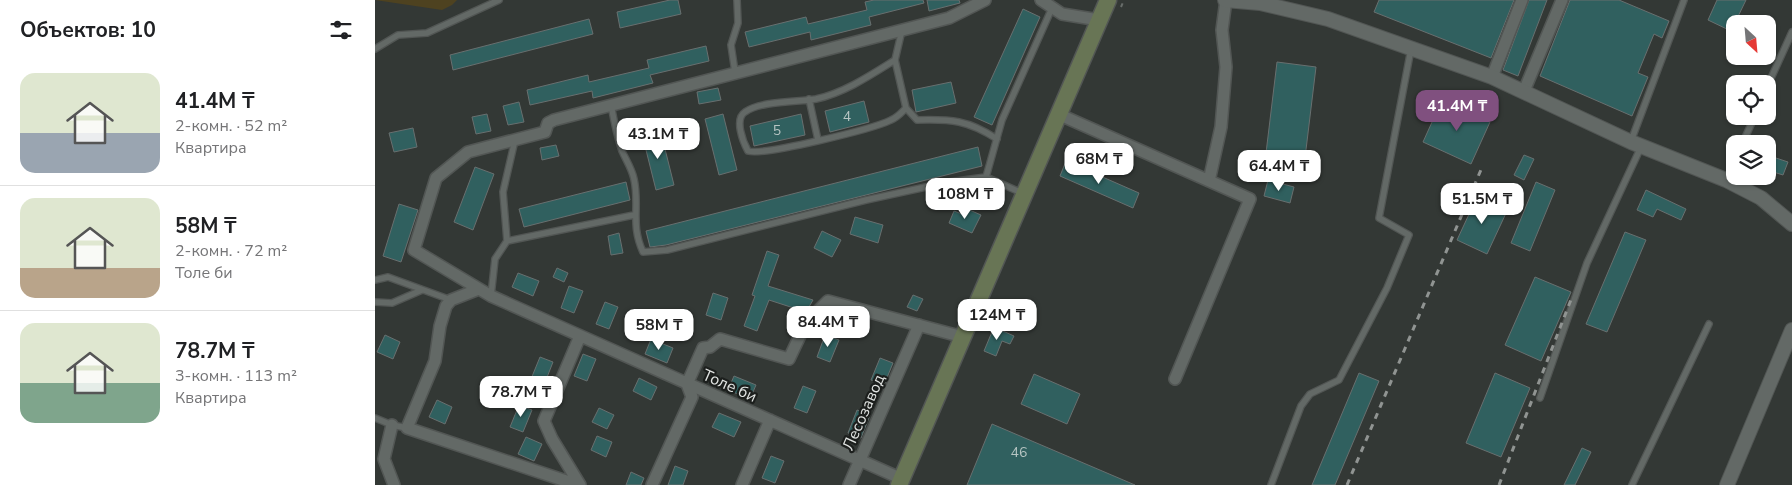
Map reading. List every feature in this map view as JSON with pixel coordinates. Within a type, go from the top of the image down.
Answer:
[{"type":"main road","points":[[900,482],[1108,0]]},
{"type":"street","points":[[515,140],[545,132],[548,123],[554,120],[949,18],[985,0]]},
{"type":"street","points":[[1041,0],[1069,16],[1099,20]]},
{"type":"street","points":[[1209,181],[1221,127],[1226,67],[1222,30],[1226,0],[1263,2],[1329,19],[1411,47],[1492,77],[1636,144],[1726,180]]},
{"type":"street","points":[[1492,77],[1522,0]]},
{"type":"street","points":[[1524,91],[1562,0]]},
{"type":"street","points":[[1058,114],[1250,199],[1175,379]]},
{"type":"street","name":"Толе би","points":[[515,140],[469,152],[436,178],[414,250],[491,296],[860,459],[900,482]]},
{"type":"street","points":[[1736,185],[1761,198],[1792,224]]},
{"type":"street","points":[[479,289],[451,300],[443,315],[435,360],[407,428],[579,485]]},
{"type":"street","points":[[652,485],[692,397],[687,384],[703,348],[711,346],[720,339],[789,359],[806,323],[829,301],[963,337]]},
{"type":"street","name":"Лесозавод","points":[[849,485],[919,325]]},
{"type":"street","points":[[1727,485],[1792,330]]},
{"type":"street","points":[[579,485],[552,439],[544,421],[580,336]]},
{"type":"street","points":[[741,485],[770,420]]},
{"type":"street","points":[[392,425],[384,459],[394,485]]},
{"type":"lane","points":[[375,49],[398,35],[427,33],[499,0]]},
{"type":"lane","points":[[735,72],[731,45],[738,22],[737,0]]},
{"type":"lane","points":[[1540,398],[1587,263],[1636,144],[1684,0]]},
{"type":"lane","points":[[985,177],[1002,120],[1052,8]]},
{"type":"lane","points":[[902,30],[895,60],[906,108],[917,120],[964,121],[981,128],[997,139]]},
{"type":"lane","points":[[1772,75],[1792,32]]},
{"type":"lane","points":[[1271,485],[1301,406],[1310,394],[1339,380],[1387,288],[1409,235],[1379,218],[1411,47]]},
{"type":"lane","points":[[895,60],[867,78],[841,90],[809,99],[758,107],[744,112],[740,118],[743,142],[748,151],[754,153],[818,140],[891,121],[906,108]]},
{"type":"lane","points":[[809,99],[818,140]]},
{"type":"lane","points":[[611,105],[615,128],[634,177],[637,198],[634,215],[638,241],[643,252],[649,253],[746,231],[866,200],[985,177],[1024,194]]},
{"type":"lane","points":[[491,296],[495,260],[507,241],[503,192],[515,140]]},
{"type":"lane","points":[[507,241],[634,215]]},
{"type":"lane","points":[[375,280],[388,277],[451,300]]},
{"type":"lane","points":[[375,302],[392,303],[422,290]]},
{"type":"lane","points":[[1631,485],[1709,324]]},
{"type":"lane","points":[[375,418],[392,425],[407,428]]},
{"type":"shaded area","points":[[375,0],[457,0],[442,10]]},
{"type":"building","points":[[670,0],[678,0],[681,14],[620,28],[617,12]]},
{"type":"building","points":[[874,0],[923,0],[924,3],[869,17],[871,25],[811,40],[810,32],[749,47],[745,32],[806,17],[808,24],[867,10],[865,2]]},
{"type":"building","points":[[927,0],[959,0],[960,3],[929,11]]},
{"type":"building","points":[[1379,0],[1514,0],[1491,58],[1374,12]]},
{"type":"building","points":[[1529,0],[1547,0],[1518,76],[1503,70]]},
{"type":"building","points":[[1570,0],[1619,0],[1669,21],[1662,38],[1654,34],[1638,73],[1648,77],[1632,116],[1540,76]]},
{"type":"building","points":[[1717,0],[1746,0],[1739,15],[1726,15],[1726,29],[1708,20]]},
{"type":"building","points":[[1023,9],[1040,17],[992,125],[974,117]]},
{"type":"building","points":[[589,19],[593,34],[453,70],[450,55]]},
{"type":"building","points":[[706,46],[709,61],[650,75],[653,83],[593,98],[592,91],[530,105],[527,90],[588,75],[589,82],[649,68],[647,60]]},
{"type":"building","points":[[1277,62],[1316,67],[1305,158],[1266,153]]},
{"type":"building","points":[[951,82],[956,103],[916,112],[912,90]]},
{"type":"building","points":[[718,88],[721,100],[699,104],[697,92]]},
{"type":"building","points":[[1442,100],[1490,122],[1471,164],[1423,142]]},
{"type":"building","points":[[864,101],[869,122],[830,132],[825,111]]},
{"type":"building","points":[[519,102],[524,122],[508,125],[503,106]]},
{"type":"building","points":[[487,114],[491,131],[476,134],[472,117]]},
{"type":"building","points":[[723,114],[737,170],[719,175],[705,119]]},
{"type":"building","points":[[801,114],[805,135],[754,146],[750,126]]},
{"type":"building","points":[[413,128],[417,147],[394,152],[389,133]]},
{"type":"building","points":[[660,129],[674,185],[656,190],[642,134]]},
{"type":"building","points":[[556,145],[559,156],[542,160],[540,148]]},
{"type":"building","points":[[978,147],[982,166],[666,245],[650,247],[646,231]]},
{"type":"building","points":[[1524,155],[1534,159],[1524,180],[1514,175]]},
{"type":"building","points":[[1776,158],[1788,162],[1783,175],[1776,173]]},
{"type":"building","points":[[1066,161],[1139,193],[1133,208],[1060,176]]},
{"type":"building","points":[[475,167],[494,174],[473,230],[454,222]]},
{"type":"building","points":[[1268,180],[1294,187],[1290,203],[1264,196]]},
{"type":"building","points":[[626,182],[630,200],[524,227],[519,209]]},
{"type":"building","points":[[1536,182],[1555,190],[1530,251],[1511,243]]},
{"type":"building","points":[[1646,190],[1686,209],[1681,220],[1657,209],[1653,217],[1637,210]]},
{"type":"building","points":[[1477,197],[1507,211],[1487,254],[1457,240]]},
{"type":"building","points":[[399,204],[418,210],[401,262],[383,256]]},
{"type":"building","points":[[965,208],[981,215],[972,233],[949,223],[954,211],[962,214]]},
{"type":"building","points":[[855,217],[883,225],[878,243],[850,234]]},
{"type":"building","points":[[822,231],[841,240],[832,257],[814,248]]},
{"type":"building","points":[[1625,232],[1646,240],[1607,332],[1586,324]]},
{"type":"building","points":[[619,233],[623,253],[611,255],[608,236]]},
{"type":"building","points":[[767,251],[779,255],[768,286],[813,300],[806,312],[769,300],[757,331],[744,326],[755,296],[752,295]]},
{"type":"building","points":[[557,268],[568,273],[564,282],[553,277]]},
{"type":"building","points":[[518,273],[539,281],[533,296],[512,287]]},
{"type":"building","points":[[1535,277],[1571,292],[1541,361],[1505,345]]},
{"type":"building","points":[[569,286],[583,291],[574,313],[561,308]]},
{"type":"building","points":[[713,293],[728,298],[721,320],[706,315]]},
{"type":"building","points":[[913,295],[923,299],[917,311],[907,307]]},
{"type":"building","points":[[605,302],[618,307],[609,329],[596,324]]},
{"type":"building","points":[[994,327],[1014,336],[1010,344],[1002,341],[996,356],[984,351]]},
{"type":"building","points":[[385,335],[400,342],[393,359],[377,352]]},
{"type":"building","points":[[825,335],[839,340],[830,362],[817,357]]},
{"type":"building","points":[[651,339],[673,348],[667,363],[645,354]]},
{"type":"building","points":[[583,354],[596,359],[587,381],[574,376]]},
{"type":"building","points":[[540,357],[553,362],[544,385],[531,379]]},
{"type":"building","points":[[880,358],[893,363],[884,385],[871,380]]},
{"type":"building","points":[[1359,373],[1379,381],[1335,485],[1312,485]]},
{"type":"building","points":[[1495,373],[1530,388],[1501,457],[1466,443]]},
{"type":"building","points":[[1034,374],[1080,394],[1067,424],[1021,404]]},
{"type":"building","points":[[734,376],[756,385],[750,399],[728,390]]},
{"type":"building","points":[[639,378],[657,387],[651,400],[633,391]]},
{"type":"building","points":[[803,386],[816,391],[807,413],[794,408]]},
{"type":"building","points":[[437,400],[452,407],[445,424],[429,417]]},
{"type":"building","points":[[519,405],[532,410],[523,432],[510,427]]},
{"type":"building","points":[[599,408],[614,415],[607,429],[592,422]]},
{"type":"building","points":[[857,410],[870,415],[861,438],[848,433]]},
{"type":"building","points":[[719,413],[741,422],[734,437],[712,427]]},
{"type":"building","points":[[992,424],[1135,485],[967,485]]},
{"type":"building","points":[[597,436],[612,442],[606,457],[591,450]]},
{"type":"building","points":[[526,437],[542,444],[534,461],[518,454]]},
{"type":"building","points":[[1582,448],[1591,452],[1575,485],[1564,485]]},
{"type":"building","points":[[771,456],[784,461],[775,483],[762,478]]},
{"type":"building","points":[[675,466],[688,471],[683,485],[668,485]]},
{"type":"building","points":[[631,472],[644,478],[641,485],[626,485]]},
{"type":"railway","points":[[1347,485],[1483,165]]},
{"type":"railway","points":[[1499,485],[1572,297]]}]
